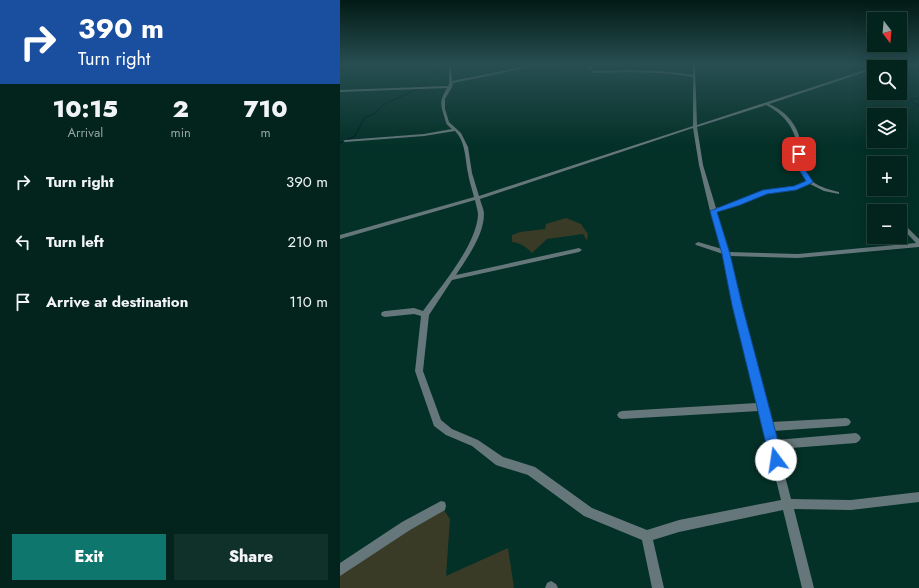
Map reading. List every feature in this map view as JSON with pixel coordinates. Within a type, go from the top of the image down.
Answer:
[{"type":"street","points":[[447,91],[444,100],[444,109],[447,116],[447,122],[460,134],[466,147],[470,174],[481,214],[478,230],[468,253],[452,278],[424,314],[419,370],[437,423],[448,432],[475,443],[500,461],[531,471],[588,512],[647,536],[679,526],[787,504],[851,505],[919,497]]},
{"type":"street","points":[[694,91],[695,126],[701,165],[726,254],[737,305],[808,588]]},
{"type":"street","points":[[340,237],[477,198],[800,91]]},
{"type":"street","points":[[765,103],[781,111],[792,123],[799,145],[799,162],[810,182],[826,190],[837,193]]},
{"type":"street","points":[[346,141],[424,135],[455,130]]},
{"type":"street","points":[[713,211],[738,204],[765,192],[796,188],[810,182]]},
{"type":"street","points":[[738,204],[743,207]]},
{"type":"street","points":[[907,230],[919,244]]},
{"type":"street","points":[[698,244],[726,254],[798,256],[919,244]]},
{"type":"street","points":[[452,278],[579,250]]},
{"type":"street","points":[[385,314],[414,311],[424,314]]},
{"type":"street","points":[[622,415],[763,407]]},
{"type":"street","points":[[768,427],[846,422]]},
{"type":"street","points":[[772,445],[856,438]]},
{"type":"street","points":[[340,570],[406,526],[441,506]]},
{"type":"street","points":[[647,536],[658,588]]},
{"type":"green space","points":[[566,218],[581,224],[588,234],[587,241],[583,234],[547,239],[532,253],[518,243],[512,242],[512,235],[520,232],[545,229],[546,224]]},
{"type":"green space","points":[[441,506],[450,519],[446,576],[508,548],[514,588],[340,588],[340,570]]},
{"type":"waterway","points":[[340,143],[355,136],[365,117],[374,114],[383,105],[412,91]]},
{"type":"waterway","points":[[919,98],[910,100],[919,106]]},
{"type":"route","points":[[776,460],[737,305],[726,254],[713,211],[738,204],[765,192],[796,188],[810,182],[801,168],[799,154]]}]
